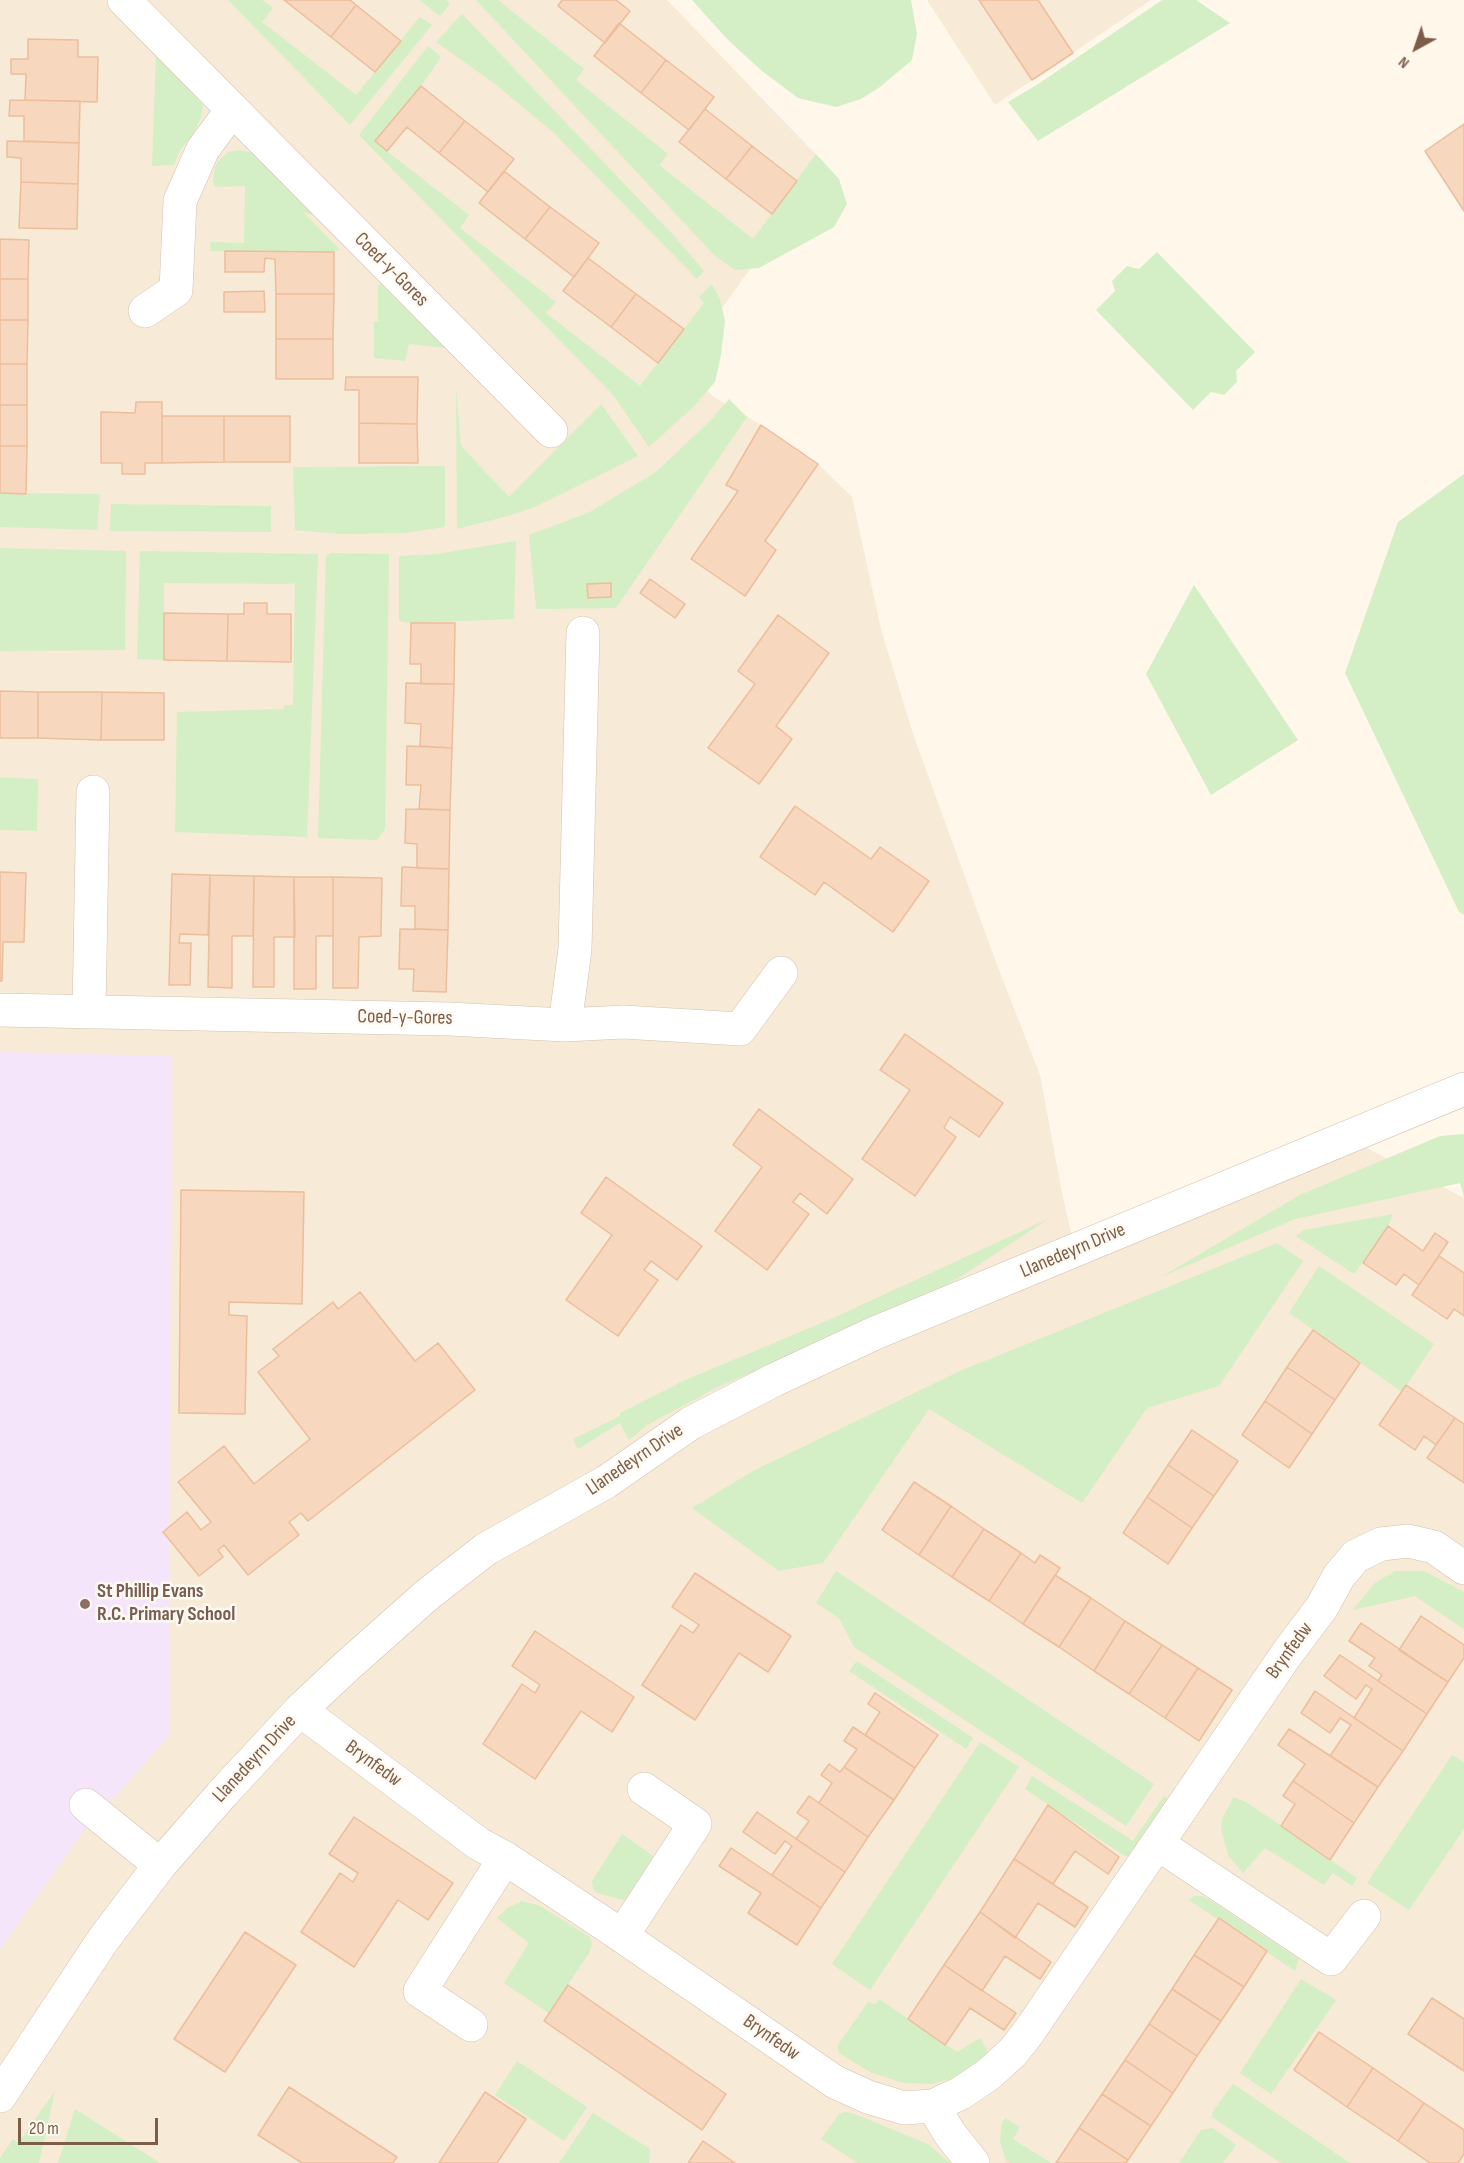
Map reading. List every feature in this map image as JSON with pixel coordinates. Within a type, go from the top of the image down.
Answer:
[{"type":"street","name":"Coed-y-Gores","points":[[124,0],[551,431]]},
{"type":"street","points":[[145,312],[176,290],[180,201],[203,149],[232,110]]},
{"type":"street","points":[[565,1025],[575,949],[583,633]]},
{"type":"street","points":[[89,1012],[93,792]]},
{"type":"street","name":"Coed-y-Gores","points":[[0,1010],[449,1019],[565,1025],[624,1022],[740,1029],[781,973]]},
{"type":"street","name":"Llanedeyrn Drive","points":[[0,2096],[103,1940],[160,1865],[226,1790],[300,1710],[427,1595],[486,1549],[606,1482],[691,1423],[774,1380],[875,1333],[1464,1089]]},
{"type":"street","name":"Brynfedw","points":[[300,1710],[479,1844],[505,1858],[622,1936],[835,2082],[868,2097],[904,2108],[933,2106],[961,2093],[989,2074],[1013,2052],[1035,2024],[1286,1654],[1322,1607],[1339,1576],[1356,1556],[1381,1544],[1408,1540],[1434,1547],[1464,1568]]},
{"type":"street","points":[[622,1936],[695,1824],[644,1789]]},
{"type":"street","points":[[86,1805],[160,1865]]},
{"type":"street","points":[[1158,1844],[1331,1959],[1364,1916]]},
{"type":"street","points":[[471,2025],[420,1991],[505,1858]]},
{"type":"street","points":[[933,2106],[950,2134],[973,2163]]},
{"type":"shaded area","points":[[0,0],[667,0],[829,168],[763,251],[720,311],[692,378],[714,397],[761,425],[818,464],[852,497],[881,629],[913,734],[997,965],[1040,1075],[1075,1250],[1347,1138],[1464,1198],[1464,2163],[0,2163]]},
{"type":"shaded area","points":[[927,0],[1151,0],[995,105]]},
{"type":"shaded area","name":"St Phillip Evans R.C. Primary School","points":[[0,1052],[171,1056],[171,1184],[169,1736],[81,1834],[0,1950]]},
{"type":"green space","points":[[228,0],[262,0],[273,8],[262,22],[356,95],[420,17],[432,25],[350,125]]},
{"type":"green space","points":[[419,0],[446,0],[450,4],[440,16]]},
{"type":"green space","points":[[476,0],[498,0],[584,69],[576,80],[668,154],[659,165],[753,239],[816,154],[839,179],[847,204],[834,227],[759,268],[735,270],[715,256]]},
{"type":"green space","points":[[692,0],[911,0],[917,34],[912,60],[880,87],[861,99],[836,107],[798,98],[762,71],[728,40]]},
{"type":"green space","points":[[1162,0],[1196,0],[1230,23],[1038,141],[1008,102]]},
{"type":"green space","points":[[462,14],[675,237],[704,271],[697,279],[554,133],[495,84],[436,42]]},
{"type":"green space","points":[[428,46],[441,57],[421,86],[375,142],[469,215],[460,228],[556,302],[546,313],[640,386],[704,303],[699,297],[712,284],[720,299],[725,321],[715,382],[693,407],[649,447],[613,395],[359,135]]},
{"type":"green space","points":[[156,53],[203,105],[201,117],[192,136],[180,150],[174,165],[152,166]]},
{"type":"green space","points":[[239,150],[253,153],[318,217],[303,212],[340,250],[334,252],[211,251],[210,242],[244,243],[245,186],[215,187],[213,182],[215,166],[221,158],[229,152]]},
{"type":"green space","points":[[1157,252],[1255,352],[1236,371],[1237,382],[1224,395],[1211,392],[1193,410],[1096,310],[1115,291],[1112,281],[1127,266],[1139,269]]},
{"type":"green space","points":[[381,284],[445,348],[409,344],[405,361],[374,358],[374,321],[378,321],[378,286]]},
{"type":"green space","points":[[456,388],[461,446],[509,497],[601,404],[638,456],[535,507],[457,529]]},
{"type":"green space","points":[[729,399],[747,417],[616,608],[536,609],[529,535],[590,512],[656,472],[711,420]]},
{"type":"green space","points":[[445,466],[445,527],[405,533],[341,534],[295,530],[293,467]]},
{"type":"green space","points":[[1464,474],[1464,915],[1459,912],[1345,673],[1398,522]]},
{"type":"green space","points":[[0,493],[100,494],[97,530],[0,527]]},
{"type":"green space","points":[[111,504],[271,506],[271,532],[110,531]]},
{"type":"green space","points":[[516,541],[514,619],[411,623],[399,621],[399,556],[437,554]]},
{"type":"green space","points":[[0,548],[126,551],[125,650],[0,651]]},
{"type":"green space","points":[[140,551],[318,554],[307,837],[175,832],[177,712],[284,709],[284,705],[293,705],[295,583],[164,583],[164,660],[137,659]]},
{"type":"green space","points":[[331,553],[389,554],[385,829],[377,840],[318,838],[326,556]]},
{"type":"green space","points":[[1194,585],[1298,740],[1211,795],[1146,674]]},
{"type":"green space","points":[[0,777],[38,779],[37,831],[0,830]]},
{"type":"green space","points":[[1464,1134],[1464,1197],[1460,1183],[1295,1219],[1161,1277],[1300,1195],[1440,1136]]},
{"type":"green space","points":[[1393,1214],[1388,1226],[1354,1274],[1296,1236],[1304,1230]]},
{"type":"green space","points":[[1048,1219],[960,1277],[920,1300],[718,1387],[647,1425],[629,1440],[620,1423],[578,1449],[573,1439],[683,1381],[831,1319]]},
{"type":"green space","points":[[1277,1243],[1303,1261],[1219,1386],[1147,1408],[1082,1503],[929,1409],[823,1563],[779,1571],[692,1508],[753,1471],[960,1371]]},
{"type":"green space","points":[[1319,1266],[1434,1344],[1402,1392],[1289,1313]]},
{"type":"green space","points":[[836,1571],[1154,1784],[1126,1826],[854,1647],[839,1618],[816,1603]]},
{"type":"green space","points":[[1395,1571],[1424,1571],[1464,1592],[1464,1629],[1415,1596],[1353,1610],[1376,1582]]},
{"type":"green space","points":[[857,1661],[973,1738],[966,1749],[849,1671]]},
{"type":"green space","points":[[980,1742],[1019,1767],[870,1990],[832,1964]]},
{"type":"green space","points":[[1452,1755],[1464,1762],[1464,1829],[1409,1910],[1367,1883]]},
{"type":"green space","points":[[1032,1776],[1133,1841],[1164,1796],[1174,1803],[1138,1855],[1128,1856],[1123,1855],[1025,1789]]},
{"type":"green space","points":[[1234,1797],[1249,1804],[1357,1878],[1352,1886],[1333,1873],[1324,1885],[1265,1848],[1243,1873],[1228,1855],[1221,1829],[1223,1817]]},
{"type":"green space","points":[[622,1834],[652,1855],[656,1862],[637,1896],[623,1900],[597,1893],[592,1881]]},
{"type":"green space","points":[[1194,1896],[1202,1896],[1210,1900],[1299,1959],[1295,1971],[1189,1900]]},
{"type":"green space","points":[[522,1901],[540,1906],[590,1937],[592,1944],[589,1953],[549,2013],[504,1983],[529,1943],[497,1918],[507,1908]]},
{"type":"green space","points":[[1301,1979],[1336,2000],[1271,2094],[1240,2073]]},
{"type":"green space","points":[[879,1999],[957,2052],[980,2038],[988,2052],[966,2071],[953,2078],[932,2084],[904,2083],[872,2073],[839,2053],[838,2045],[868,2002],[876,2004]]},
{"type":"green space","points":[[517,2061],[587,2107],[564,2141],[495,2095]]},
{"type":"green space","points":[[1233,2084],[1350,2163],[1281,2163],[1212,2117],[1213,2111]]},
{"type":"green space","points":[[55,2091],[39,2163],[0,2163],[0,2158],[13,2139],[18,2143]]},
{"type":"green space","points":[[75,2109],[160,2163],[58,2163]]},
{"type":"green space","points":[[845,2112],[928,2144],[950,2163],[858,2163],[821,2139],[839,2114]]},
{"type":"green space","points":[[593,2113],[650,2149],[649,2163],[559,2163]]},
{"type":"green space","points":[[1005,2118],[1020,2127],[1013,2139],[1051,2163],[1010,2163],[1006,2160],[1000,2142],[1002,2123]]},
{"type":"green space","points":[[1213,2128],[1236,2145],[1223,2163],[1179,2163],[1201,2130]]},
{"type":"building","points":[[284,0],[350,0],[356,5],[331,37]]},
{"type":"building","points":[[562,0],[616,0],[630,11],[605,43],[558,6]]},
{"type":"building","points":[[979,0],[1038,0],[1073,53],[1032,80]]},
{"type":"building","points":[[356,5],[401,41],[375,72],[331,37]]},
{"type":"building","points":[[619,23],[666,60],[641,93],[594,56]]},
{"type":"building","points":[[28,39],[78,40],[78,57],[98,57],[97,102],[25,100],[26,74],[11,74],[11,59],[28,59]]},
{"type":"building","points":[[666,60],[714,97],[689,130],[641,93]]},
{"type":"building","points":[[421,86],[465,121],[439,153],[407,127],[387,151],[375,141]]},
{"type":"building","points":[[10,100],[80,101],[79,143],[24,141],[24,116],[9,116]]},
{"type":"building","points":[[705,109],[752,146],[726,179],[679,142]]},
{"type":"building","points":[[465,121],[514,159],[488,192],[439,153]]},
{"type":"building","points":[[1464,124],[1464,211],[1425,151]]},
{"type":"building","points":[[7,141],[79,143],[78,184],[21,182],[21,158],[7,157]]},
{"type":"building","points":[[752,146],[797,181],[772,214],[726,179]]},
{"type":"building","points":[[504,171],[550,207],[525,239],[479,203]]},
{"type":"building","points":[[21,182],[78,184],[77,229],[19,228]]},
{"type":"building","points":[[550,207],[599,243],[574,277],[525,239]]},
{"type":"building","points":[[0,239],[29,240],[28,279],[0,279]]},
{"type":"building","points":[[225,251],[334,252],[334,294],[276,294],[275,259],[265,258],[264,272],[225,272]]},
{"type":"building","points":[[588,258],[636,294],[611,327],[563,291]]},
{"type":"building","points":[[0,279],[28,279],[28,320],[0,320]]},
{"type":"building","points":[[264,291],[265,312],[224,312],[224,292]]},
{"type":"building","points":[[276,294],[334,294],[333,339],[276,339]]},
{"type":"building","points":[[636,294],[684,329],[658,363],[611,327]]},
{"type":"building","points":[[0,320],[28,320],[27,364],[0,364]]},
{"type":"building","points":[[276,339],[333,339],[333,379],[276,379]]},
{"type":"building","points":[[0,364],[27,364],[27,405],[0,405]]},
{"type":"building","points":[[346,377],[418,377],[417,424],[359,423],[359,390],[345,390]]},
{"type":"building","points":[[136,402],[162,402],[162,463],[145,463],[145,474],[122,474],[122,463],[101,463],[101,412],[135,413]]},
{"type":"building","points":[[0,405],[27,405],[27,446],[0,446]]},
{"type":"building","points":[[162,416],[224,416],[224,462],[162,463]]},
{"type":"building","points":[[224,416],[290,416],[290,462],[224,462]]},
{"type":"building","points":[[359,423],[417,424],[418,463],[359,463]]},
{"type":"building","points":[[761,425],[818,464],[765,541],[776,550],[745,596],[691,559],[738,491],[726,485]]},
{"type":"building","points":[[0,446],[27,446],[26,494],[0,493]]},
{"type":"building","points":[[650,579],[685,604],[675,618],[640,593]]},
{"type":"building","points":[[611,583],[611,597],[588,598],[587,584]]},
{"type":"building","points":[[244,603],[267,603],[267,614],[291,614],[291,662],[227,661],[228,614],[244,614]]},
{"type":"building","points":[[164,613],[228,614],[227,661],[164,660]]},
{"type":"building","points":[[778,615],[829,653],[776,726],[792,739],[759,784],[708,748],[755,684],[738,671]]},
{"type":"building","points":[[411,623],[455,623],[454,684],[421,684],[421,664],[410,664]]},
{"type":"building","points":[[406,683],[454,684],[452,748],[420,746],[421,724],[405,723]]},
{"type":"building","points":[[0,691],[38,692],[38,738],[0,738]]},
{"type":"building","points":[[38,692],[102,692],[101,740],[38,738]]},
{"type":"building","points":[[102,692],[164,693],[164,740],[101,740]]},
{"type":"building","points":[[407,746],[452,748],[450,810],[419,809],[421,785],[406,785]]},
{"type":"building","points":[[795,806],[871,859],[880,847],[929,881],[893,932],[824,882],[815,895],[760,857]]},
{"type":"building","points":[[406,809],[450,810],[449,869],[417,868],[417,844],[405,843]]},
{"type":"building","points":[[402,867],[449,869],[448,930],[415,929],[415,906],[401,906]]},
{"type":"building","points":[[0,872],[26,873],[24,942],[3,942],[2,981],[0,981]]},
{"type":"building","points":[[172,874],[210,875],[208,935],[180,934],[179,943],[191,943],[190,985],[169,985]]},
{"type":"building","points":[[210,875],[254,876],[253,936],[232,936],[232,988],[208,987]]},
{"type":"building","points":[[254,876],[294,877],[295,937],[274,937],[274,987],[253,987]]},
{"type":"building","points":[[294,877],[333,877],[333,936],[316,936],[316,989],[294,989]]},
{"type":"building","points":[[333,877],[382,878],[381,936],[359,937],[358,988],[333,988]]},
{"type":"building","points":[[400,929],[448,930],[446,992],[413,991],[414,969],[399,969]]},
{"type":"building","points":[[905,1034],[1003,1103],[979,1137],[950,1117],[944,1128],[956,1137],[915,1196],[862,1159],[910,1090],[880,1070]]},
{"type":"building","points":[[759,1109],[853,1179],[827,1214],[800,1193],[793,1202],[809,1214],[767,1270],[715,1231],[762,1167],[733,1145]]},
{"type":"building","points":[[606,1177],[702,1246],[677,1280],[651,1261],[644,1270],[658,1280],[618,1336],[566,1300],[612,1235],[581,1213]]},
{"type":"building","points":[[181,1190],[304,1192],[302,1304],[229,1302],[229,1315],[247,1316],[245,1414],[179,1413]]},
{"type":"building","points":[[1388,1226],[1423,1251],[1435,1233],[1448,1242],[1419,1285],[1404,1274],[1396,1285],[1363,1263]]},
{"type":"building","points":[[1439,1256],[1464,1273],[1464,1316],[1454,1309],[1447,1319],[1412,1295]]},
{"type":"building","points":[[360,1292],[415,1361],[438,1343],[475,1390],[308,1521],[301,1513],[289,1522],[299,1535],[248,1575],[224,1545],[218,1550],[223,1557],[199,1576],[163,1532],[187,1512],[201,1530],[211,1522],[178,1482],[224,1446],[254,1484],[310,1439],[258,1372],[279,1356],[273,1349],[333,1302],[338,1309]]},
{"type":"building","points":[[1313,1330],[1360,1363],[1335,1400],[1287,1367]]},
{"type":"building","points":[[1287,1367],[1335,1400],[1312,1434],[1265,1401]]},
{"type":"building","points":[[1406,1385],[1455,1418],[1436,1445],[1424,1436],[1415,1450],[1379,1425]]},
{"type":"building","points":[[1265,1401],[1312,1434],[1289,1468],[1242,1435]]},
{"type":"building","points":[[1455,1418],[1464,1424],[1464,1483],[1427,1458]]},
{"type":"building","points":[[1192,1430],[1238,1461],[1214,1496],[1168,1465]]},
{"type":"building","points":[[1168,1465],[1214,1496],[1192,1528],[1147,1497]]},
{"type":"building","points":[[914,1482],[951,1506],[919,1555],[882,1530]]},
{"type":"building","points":[[1147,1497],[1192,1528],[1168,1564],[1123,1533]]},
{"type":"building","points":[[951,1506],[984,1529],[952,1577],[919,1555]]},
{"type":"building","points":[[984,1529],[1021,1553],[989,1601],[952,1577]]},
{"type":"building","points":[[1021,1553],[1035,1563],[1040,1555],[1060,1568],[1023,1624],[989,1601]]},
{"type":"building","points":[[695,1573],[791,1636],[768,1672],[739,1653],[695,1720],[642,1685],[681,1625],[693,1633],[699,1625],[672,1607]]},
{"type":"building","points":[[1055,1575],[1091,1598],[1059,1647],[1023,1624]]},
{"type":"building","points":[[1091,1598],[1125,1621],[1094,1671],[1059,1647]]},
{"type":"building","points":[[1421,1616],[1464,1645],[1464,1658],[1448,1682],[1399,1650]]},
{"type":"building","points":[[1125,1621],[1162,1645],[1129,1694],[1094,1671]]},
{"type":"building","points":[[1361,1623],[1448,1682],[1427,1714],[1378,1681],[1382,1675],[1369,1666],[1375,1658],[1349,1641]]},
{"type":"building","points":[[535,1631],[634,1697],[612,1732],[581,1711],[535,1779],[483,1744],[522,1684],[535,1693],[540,1685],[512,1666]]},
{"type":"building","points":[[1162,1645],[1198,1668],[1165,1718],[1129,1694]]},
{"type":"building","points":[[1340,1655],[1427,1714],[1403,1751],[1354,1718],[1372,1689],[1366,1685],[1356,1699],[1324,1676]]},
{"type":"building","points":[[1198,1668],[1232,1690],[1199,1741],[1165,1718]]},
{"type":"building","points":[[1315,1691],[1403,1751],[1378,1787],[1330,1756],[1351,1725],[1340,1718],[1330,1733],[1301,1713]]},
{"type":"building","points":[[875,1693],[938,1735],[915,1768],[865,1735],[880,1712],[868,1704]]},
{"type":"building","points":[[853,1727],[915,1768],[894,1800],[844,1767],[857,1749],[844,1741]]},
{"type":"building","points":[[1289,1729],[1378,1787],[1354,1823],[1293,1781],[1305,1764],[1278,1745]]},
{"type":"building","points":[[829,1764],[840,1772],[844,1767],[894,1800],[868,1837],[819,1803],[832,1783],[821,1775]]},
{"type":"building","points":[[1293,1781],[1354,1823],[1330,1860],[1281,1826],[1295,1804],[1283,1796]]},
{"type":"building","points":[[809,1796],[868,1837],[845,1872],[796,1839],[809,1821],[797,1813]]},
{"type":"building","points":[[1048,1805],[1119,1857],[1108,1874],[1075,1851],[1053,1884],[1014,1859]]},
{"type":"building","points":[[757,1812],[845,1872],[821,1908],[772,1875],[792,1846],[785,1841],[775,1854],[743,1832]]},
{"type":"building","points":[[354,1817],[453,1883],[428,1920],[398,1900],[354,1967],[301,1932],[340,1873],[353,1882],[358,1873],[329,1854]]},
{"type":"building","points":[[731,1848],[821,1908],[797,1945],[748,1913],[761,1893],[719,1866]]},
{"type":"building","points":[[1014,1859],[1088,1907],[1075,1927],[1038,1903],[1015,1938],[980,1912]]},
{"type":"building","points":[[980,1912],[1051,1962],[1040,1979],[1005,1956],[982,1991],[944,1965]]},
{"type":"building","points":[[1219,1918],[1267,1951],[1244,1987],[1194,1955]]},
{"type":"building","points":[[245,1932],[296,1965],[225,2072],[174,2039]]},
{"type":"building","points":[[1194,1955],[1244,1987],[1221,2021],[1172,1989]]},
{"type":"building","points":[[944,1965],[1016,2013],[1004,2030],[970,2008],[945,2045],[908,2019]]},
{"type":"building","points":[[568,1985],[726,2094],[702,2130],[544,2021]]},
{"type":"building","points":[[1172,1989],[1221,2021],[1197,2056],[1149,2024]]},
{"type":"building","points":[[1432,1998],[1464,2019],[1464,2071],[1408,2034]]},
{"type":"building","points":[[1149,2024],[1197,2056],[1173,2093],[1125,2060]]},
{"type":"building","points":[[1319,2032],[1373,2068],[1347,2107],[1294,2070]]},
{"type":"building","points":[[1125,2060],[1173,2093],[1151,2126],[1102,2094]]},
{"type":"building","points":[[1373,2068],[1424,2103],[1398,2141],[1347,2107]]},
{"type":"building","points":[[289,2087],[397,2157],[393,2163],[302,2163],[258,2135]]},
{"type":"building","points":[[485,2092],[526,2119],[497,2163],[439,2163]]},
{"type":"building","points":[[1102,2094],[1151,2126],[1128,2160],[1079,2128]]},
{"type":"building","points":[[1424,2103],[1464,2130],[1464,2154],[1458,2163],[1430,2163],[1398,2141]]},
{"type":"building","points":[[1079,2128],[1128,2160],[1126,2163],[1056,2163]]},
{"type":"building","points":[[703,2141],[735,2163],[688,2163]]},
{"type":"place","name":"St Phillip Evans R.C. Primary School","points":[[85,1604]]}]
